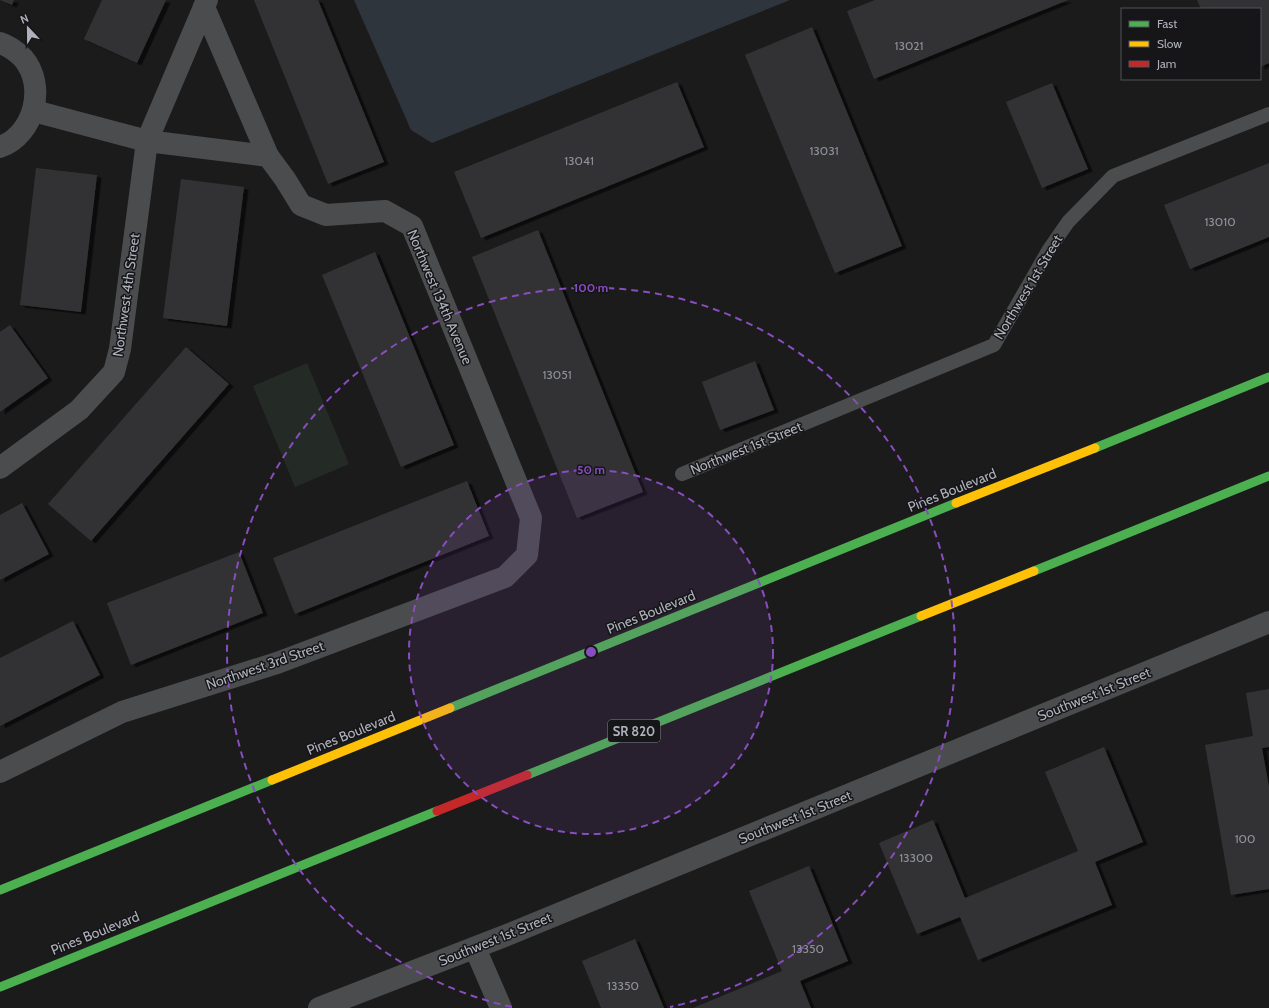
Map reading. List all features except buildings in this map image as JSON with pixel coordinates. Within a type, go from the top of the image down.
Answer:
[{"type":"highway","name":"Pines Boulevard","points":[[0,890],[1269,377]]},
{"type":"highway","name":"Pines Boulevard","points":[[0,987],[1269,476]]},
{"type":"street","points":[[147,141],[206,3]]},
{"type":"street","name":"Northwest 134th Avenue","points":[[206,3],[268,156],[301,205],[326,215],[385,211],[412,226],[531,518],[527,555]]},
{"type":"street","points":[[0,42],[10,47],[24,59],[32,75],[36,93],[34,111],[27,126],[16,138],[0,147]]},
{"type":"street","points":[[34,111],[147,141],[268,156]]},
{"type":"street","name":"Northwest 4th Street","points":[[0,468],[79,410],[114,372],[120,349],[147,141]]},
{"type":"street","name":"Northwest 3rd Street","points":[[0,772],[122,712],[277,663],[505,577],[527,555]]},
{"type":"street","name":"Southwest 1st Street","points":[[319,1008],[475,948],[1269,622]]},
{"type":"street","points":[[475,948],[501,1008]]},
{"type":"lane","name":"Northwest 1st Street","points":[[682,474],[736,453],[994,345],[1048,251],[1068,222],[1113,176],[1269,114]]},
{"type":"shaded area","points":[[354,0],[790,0],[432,143],[411,130]]},
{"type":"shaded area","points":[[307,363],[349,464],[295,487],[253,386]]},
{"type":"traffic: fast","points":[[1095,448],[1269,377]]},
{"type":"traffic: fast","points":[[1034,571],[1269,476]]},
{"type":"traffic: fast","points":[[450,708],[956,503]]},
{"type":"traffic: fast","points":[[527,775],[921,616]]},
{"type":"traffic: fast","points":[[0,890],[272,780]]},
{"type":"traffic: fast","points":[[0,987],[437,811]]},
{"type":"traffic: slow","points":[[956,503],[1095,448]]},
{"type":"traffic: slow","points":[[921,616],[1034,571]]},
{"type":"traffic: slow","points":[[272,780],[450,708]]},
{"type":"traffic: jam","points":[[437,811],[527,775]]}]
